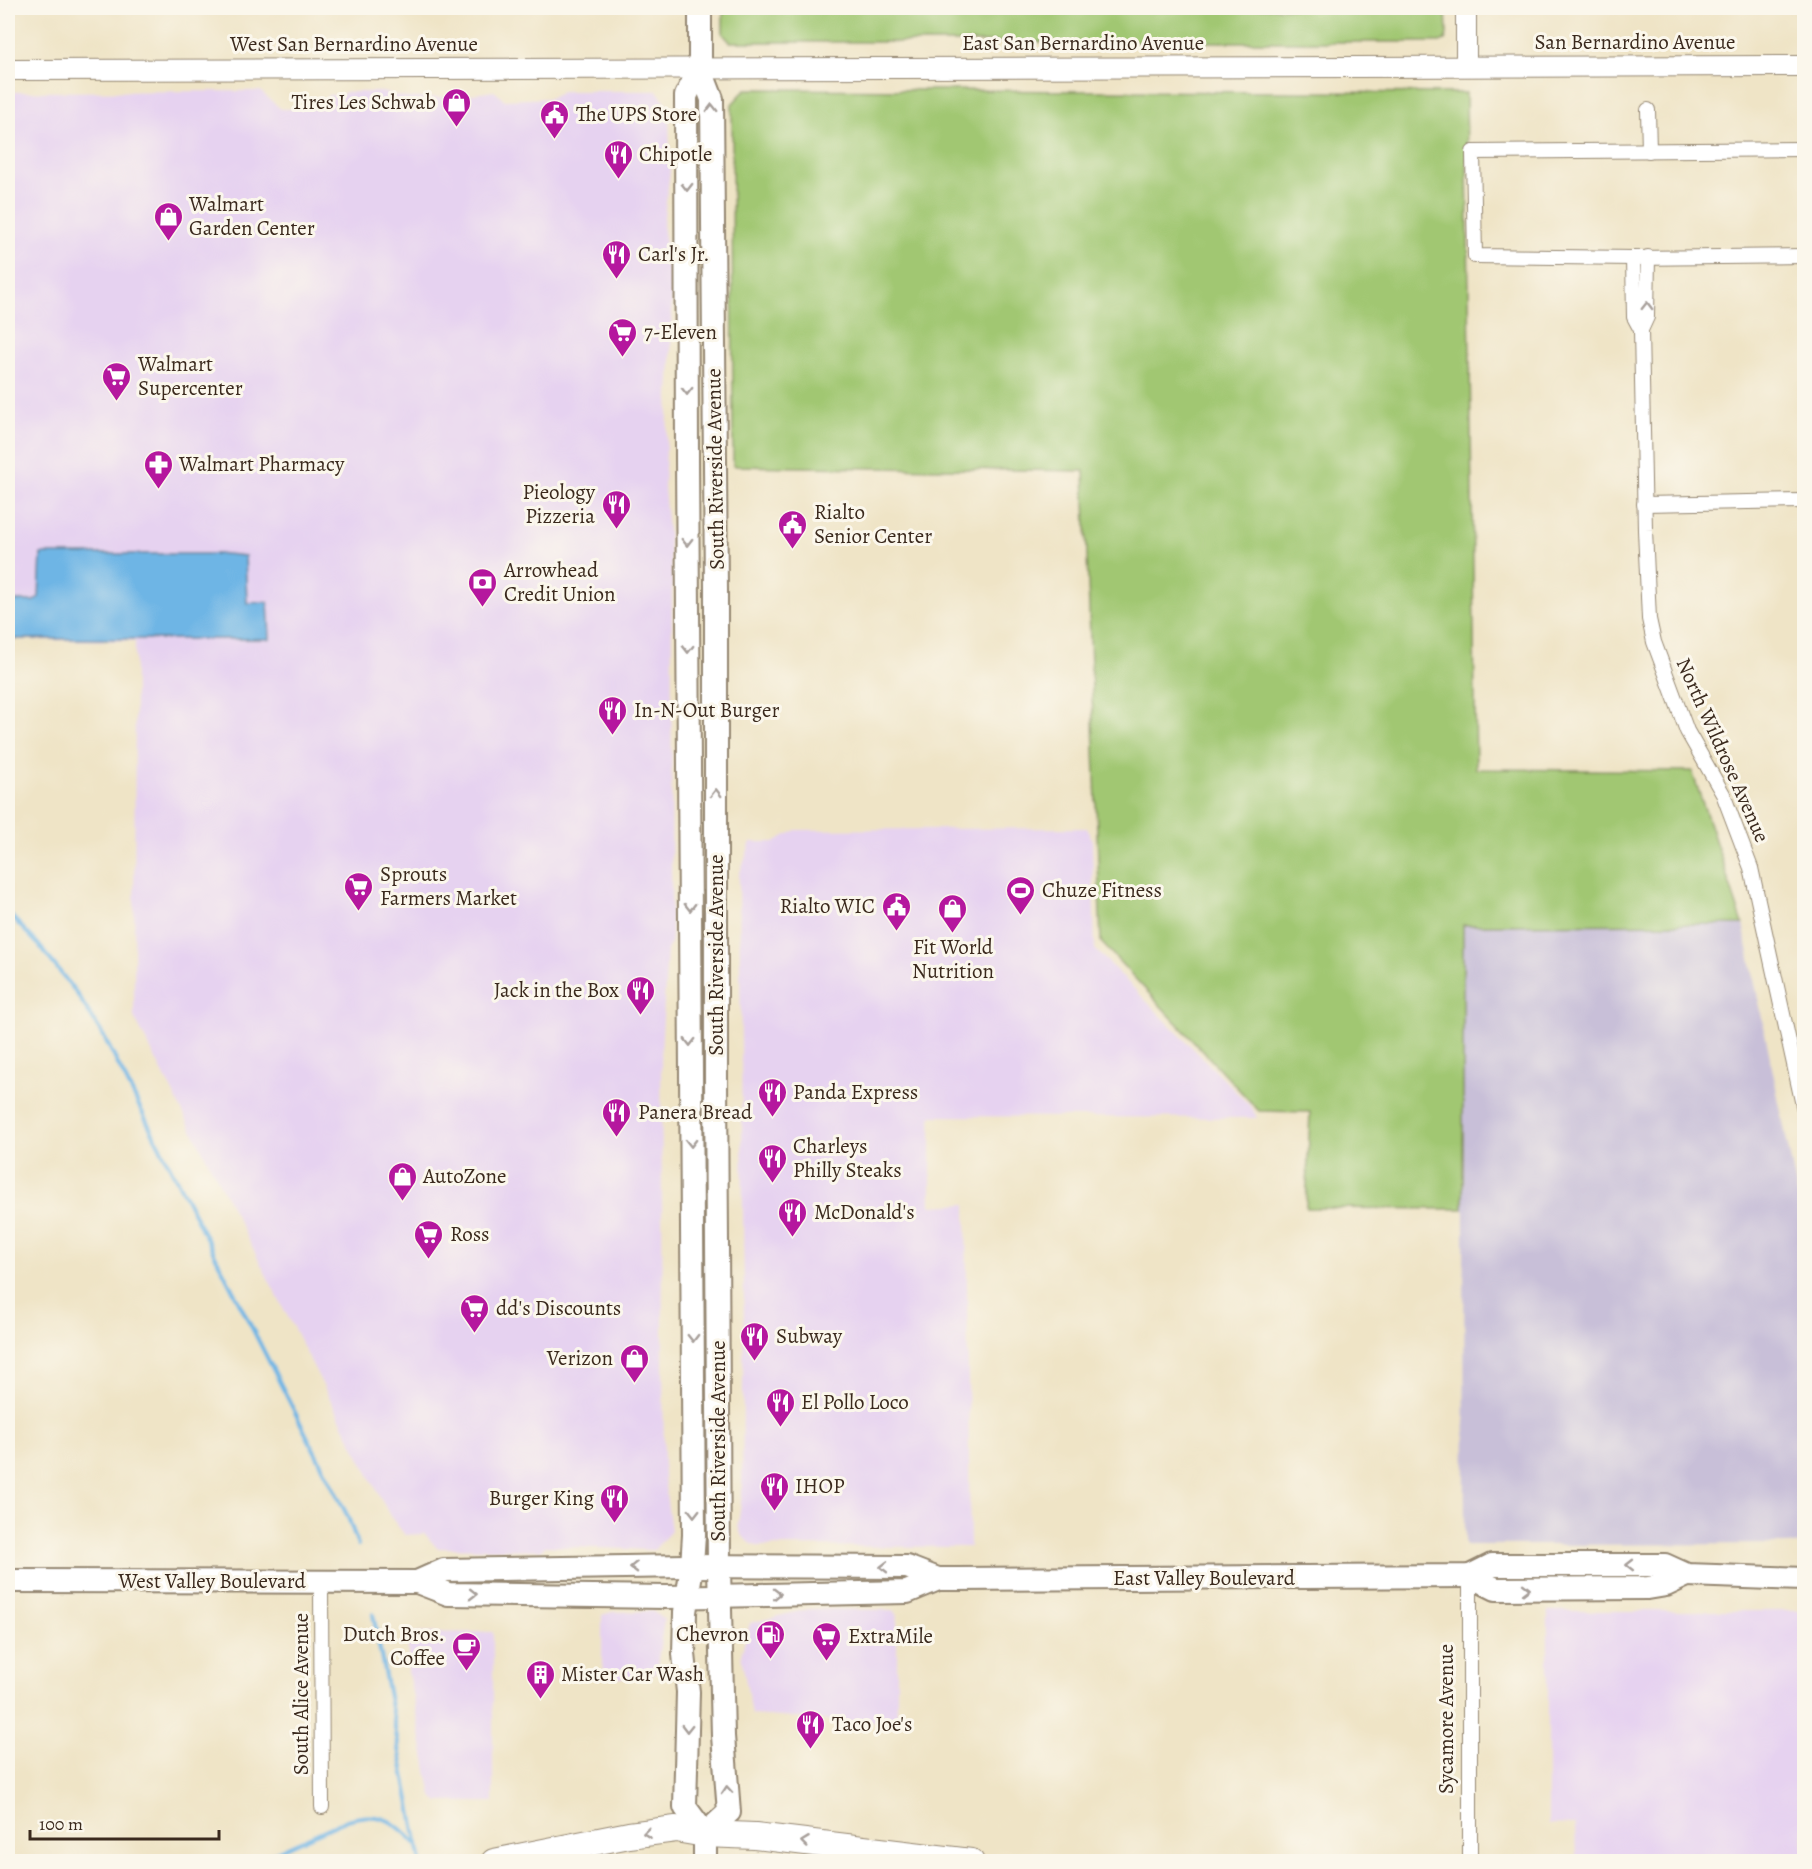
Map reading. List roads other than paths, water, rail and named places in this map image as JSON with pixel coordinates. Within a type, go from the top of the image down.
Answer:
[{"type":"highway","points":[[494,1862],[629,1835],[676,1829],[705,1834],[755,1836],[971,1862]]},
{"type":"main road","name":"South Riverside Avenue","points":[[700,8],[700,68],[712,99],[716,894],[705,1596],[723,1736],[729,1812],[705,1834],[685,1807],[688,1692],[684,1654],[685,1612],[705,1596]]},
{"type":"main road","points":[[1466,8],[1466,66]]},
{"type":"main road","name":"East San Bernardino Avenue","points":[[700,68],[1466,66]]},
{"type":"main road","name":"San Bernardino Avenue","points":[[1466,66],[1804,66]]},
{"type":"main road","name":"South Riverside Avenue","points":[[700,68],[686,96],[694,1524],[705,1566],[705,1596]]},
{"type":"main road","name":"West San Bernardino Avenue","points":[[8,70],[700,68]]},
{"type":"main road","points":[[689,810],[698,813],[702,822],[705,878],[716,894]]},
{"type":"main road","name":"East Valley Boulevard","points":[[705,1566],[907,1567],[938,1579],[1470,1576]]},
{"type":"main road","name":"West Valley Boulevard","points":[[417,1582],[444,1570],[705,1566]]},
{"type":"main road","points":[[1470,1576],[1496,1589],[1648,1588],[1666,1585],[1687,1575],[1804,1579]]},
{"type":"main road","name":"East Valley Boulevard","points":[[705,1596],[907,1592],[938,1579]]},
{"type":"main road","name":"West Valley Boulevard","points":[[8,1581],[417,1582],[448,1593],[705,1596]]},
{"type":"main road","points":[[705,1834],[705,1862]]},
{"type":"street","points":[[1648,110],[1649,151]]},
{"type":"street","points":[[1804,149],[1473,152],[1475,256],[1633,258],[1804,256]]},
{"type":"street","name":"North Wildrose Avenue","points":[[1633,258],[1634,317],[1641,330]]},
{"type":"street","name":"North Wildrose Avenue","points":[[1648,258],[1647,317],[1641,330],[1644,504],[1649,619],[1654,642],[1687,731],[1723,794],[1751,868],[1804,1110]]},
{"type":"street","points":[[1644,504],[1804,501]]},
{"type":"street","name":"Sycamore Avenue","points":[[1470,1576],[1470,1862]]},
{"type":"street","name":"South Alice Avenue","points":[[321,1582],[322,1807]]},
{"type":"water","points":[[41,554],[226,554],[245,556],[247,603],[268,602],[270,639],[8,639],[8,601],[34,601],[39,597]]},
{"type":"waterway","points":[[8,913],[38,944],[75,991],[103,1035],[337,1495],[358,1545]]},
{"type":"waterway","points":[[373,1614],[421,1862]]},
{"type":"waterway","points":[[254,1862],[347,1820],[359,1817],[369,1816],[386,1820],[394,1824],[417,1845]]},
{"type":"place","name":"Tires Les Schwab","points":[[457,128]]},
{"type":"place","name":"The UPS Store","points":[[555,140]]},
{"type":"place","name":"Chipotle","points":[[618,180]]},
{"type":"place","name":"Walmart Garden Center","points":[[168,242]]},
{"type":"place","name":"Carl's Jr.","points":[[617,280]]},
{"type":"place","name":"7-Eleven","points":[[623,358]]},
{"type":"place","name":"Walmart Supercenter","points":[[117,402]]},
{"type":"place","name":"Walmart Pharmacy","points":[[158,490]]},
{"type":"place","name":"Pieology Pizzeria","points":[[616,530]]},
{"type":"place","name":"Rialto Senior Center","points":[[793,550]]},
{"type":"place","name":"Arrowhead Credit Union","points":[[483,608]]},
{"type":"place","name":"In-N-Out Burger","points":[[613,736]]},
{"type":"place","name":"Sprouts Farmers Market","points":[[359,912]]},
{"type":"place","name":"Chuze Fitness","points":[[1021,916]]},
{"type":"place","name":"Rialto WIC","points":[[896,932]]},
{"type":"place","name":"Fit World Nutrition","points":[[953,934]]},
{"type":"place","name":"Jack in the Box","points":[[640,1016]]},
{"type":"place","name":"Panda Express","points":[[772,1118]]},
{"type":"place","name":"Panera Bread","points":[[617,1138]]},
{"type":"place","name":"Charleys Philly Steaks","points":[[772,1184]]},
{"type":"place","name":"AutoZone","points":[[402,1202]]},
{"type":"place","name":"McDonald's","points":[[793,1238]]},
{"type":"place","name":"Ross","points":[[429,1260]]},
{"type":"place","name":"dd's Discounts","points":[[475,1334]]},
{"type":"place","name":"Subway","points":[[755,1362]]},
{"type":"place","name":"Verizon","points":[[634,1384]]},
{"type":"place","name":"El Pollo Loco","points":[[780,1428]]},
{"type":"place","name":"IHOP","points":[[774,1512]]},
{"type":"place","name":"Burger King","points":[[615,1524]]},
{"type":"place","name":"Chevron","points":[[770,1660]]},
{"type":"place","name":"ExtraMile","points":[[827,1662]]},
{"type":"place","name":"Dutch Bros. Coffee","points":[[466,1672]]},
{"type":"place","name":"Mister Car Wash","points":[[540,1700]]},
{"type":"place","name":"Taco Joe's","points":[[811,1750]]}]
